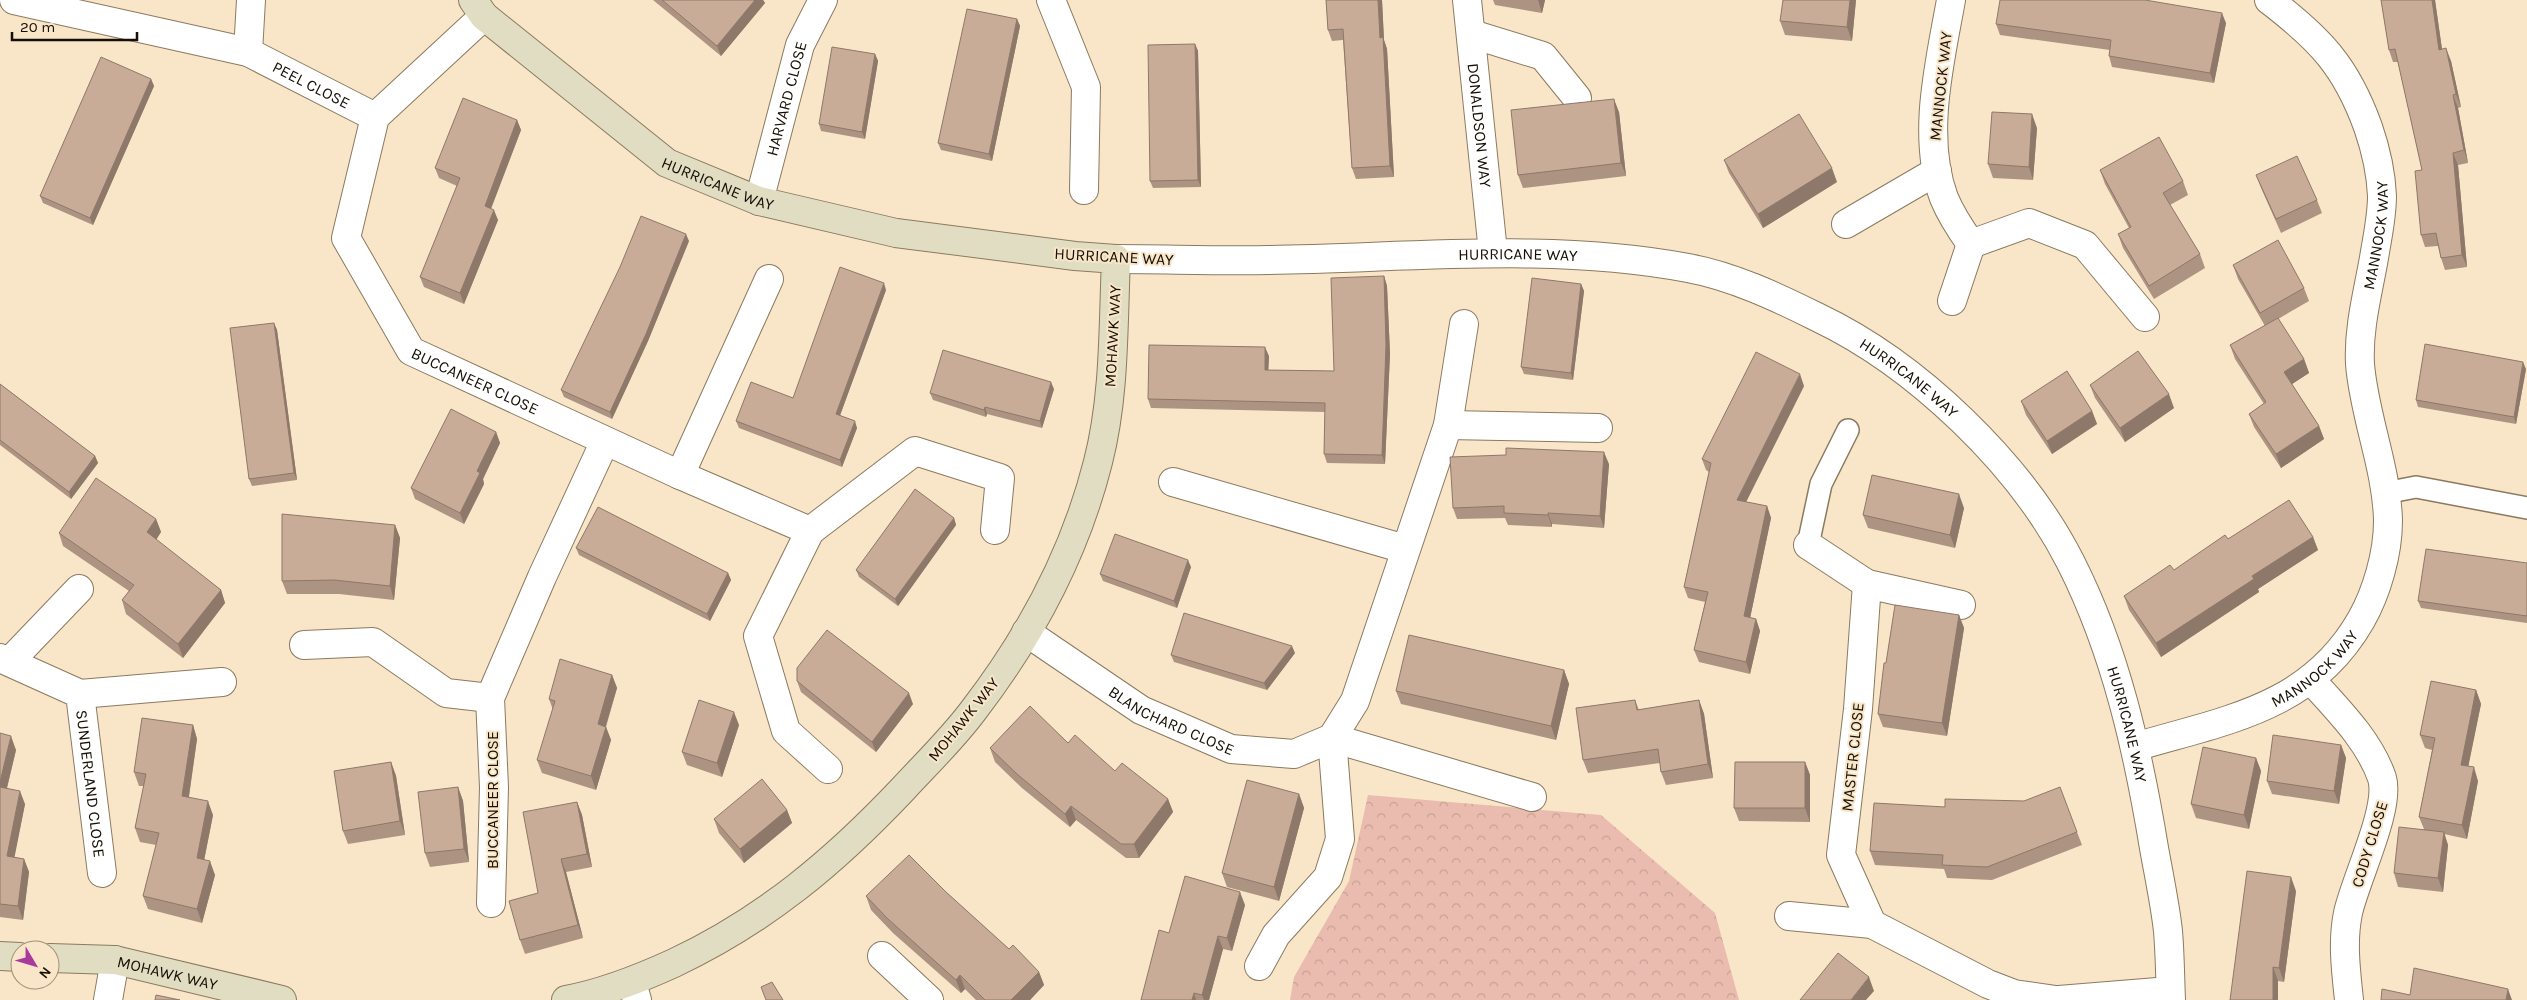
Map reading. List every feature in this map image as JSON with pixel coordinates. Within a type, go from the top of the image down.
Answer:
[{"type":"street","name":"PEEL CLOSE","points":[[14,0],[248,52],[375,117]]},
{"type":"street","points":[[248,52],[251,0]]},
{"type":"street","name":"HARVARD CLOSE","points":[[759,201],[800,45],[823,0]]},
{"type":"street","points":[[1051,0],[1086,88],[1084,190]]},
{"type":"street","name":"DONALDSON WAY","points":[[1467,0],[1493,252]]},
{"type":"street","name":"MANNOCK WAY","points":[[1951,0],[1934,124],[1937,172],[1944,197],[1956,223],[1971,244]]},
{"type":"street","name":"MANNOCK WAY","points":[[2135,747],[2250,713],[2290,694],[2311,680],[2349,637],[2361,619],[2372,593],[2386,543],[2388,521],[2385,492],[2368,415],[2360,362],[2364,305],[2382,198],[2378,160],[2355,93],[2344,73],[2311,35],[2277,2]]},
{"type":"street","points":[[375,117],[479,8]]},
{"type":"street","name":"HURRICANE WAY","points":[[479,8],[668,163],[759,201],[896,233],[1075,256],[1268,260],[1493,252],[1594,254],[1693,268],[1752,288],[1838,327],[1901,368],[1957,414],[1982,440],[2042,515],[2069,560],[2085,593],[2117,682],[2135,747],[2168,929],[2171,995]]},
{"type":"street","points":[[1472,34],[1543,56],[1577,98]]},
{"type":"street","name":"BUCCANEER CLOSE","points":[[375,117],[346,238],[411,351],[680,475],[810,531]]},
{"type":"street","points":[[1846,224],[1937,172]]},
{"type":"street","points":[[1952,301],[1971,244],[2029,223],[2085,245],[2144,318]]},
{"type":"street","name":"MOHAWK WAY","points":[[566,1000],[634,991],[731,935],[802,884],[855,839],[972,712],[1026,632],[1057,577],[1076,532],[1098,462],[1111,383],[1116,258]]},
{"type":"street","points":[[680,475],[769,279]]},
{"type":"street","points":[[1259,966],[1276,934],[1328,877],[1340,839],[1332,738],[1355,701],[1448,426],[1464,324]]},
{"type":"street","points":[[1448,426],[1598,428]]},
{"type":"street","name":"BUCCANEER CLOSE","points":[[491,903],[494,787],[490,698],[542,577],[605,441]]},
{"type":"street","points":[[828,769],[786,731],[758,636],[810,531],[915,451],[1000,478],[995,530]]},
{"type":"street","points":[[1173,482],[1405,549]]},
{"type":"street","points":[[1808,545],[1867,584],[1961,605]]},
{"type":"street","name":"MASTER CLOSE","points":[[1867,584],[1858,709],[1841,855],[1872,924]]},
{"type":"street","name":"SUNDERLAND CLOSE","points":[[79,589],[5,660],[80,694],[222,682]]},
{"type":"street","name":"BLANCHARD CLOSE","points":[[1026,632],[1141,710],[1231,749],[1294,754],[1332,738]]},
{"type":"street","points":[[304,646],[373,642],[446,693],[490,698]]},
{"type":"street","name":"CODY CLOSE","points":[[2311,680],[2362,742],[2382,780],[2384,796],[2380,815],[2348,914],[2345,940],[2350,1000]]},
{"type":"street","name":"SUNDERLAND CLOSE","points":[[80,694],[102,873]]},
{"type":"street","points":[[1332,738],[1532,797]]},
{"type":"street","points":[[1789,916],[1872,924],[1988,984],[2014,994],[2058,1000],[2171,995]]},
{"type":"street","points":[[882,956],[929,1000]]},
{"type":"street","name":"MOHAWK WAY","points":[[60,958],[115,960],[282,1000]]},
{"type":"street","points":[[108,1000],[115,960]]},
{"type":"lane","points":[[1808,545],[1821,484],[1848,430]]},
{"type":"lane","points":[[2385,492],[2416,487],[2527,508]]},
{"type":"green space","points":[[1368,795],[1601,815],[1715,913],[1739,1000],[1290,1000],[1294,977],[1349,881]]},
{"type":"building","points":[[662,0],[755,0],[717,46]]},
{"type":"building","points":[[1326,0],[1378,0],[1380,38],[1383,37],[1390,166],[1352,168],[1343,29],[1328,30]]},
{"type":"building","points":[[1783,0],[1850,0],[1847,27],[1780,21]]},
{"type":"building","points":[[2000,0],[2145,0],[2222,13],[2210,73],[2109,56],[2111,40],[1996,24]]},
{"type":"building","points":[[2381,0],[2432,0],[2439,50],[2446,48],[2456,94],[2453,95],[2464,150],[2453,153],[2462,255],[2441,258],[2436,233],[2421,235],[2415,171],[2422,170],[2395,49],[2389,50]]},
{"type":"building","points":[[967,9],[1017,19],[989,154],[938,143]]},
{"type":"building","points":[[1195,44],[1198,180],[1150,181],[1148,45]]},
{"type":"building","points":[[832,47],[875,54],[862,132],[819,124]]},
{"type":"building","points":[[101,57],[151,79],[90,218],[40,196]]},
{"type":"building","points":[[463,98],[517,120],[485,206],[494,210],[460,293],[420,277],[460,178],[435,168]]},
{"type":"building","points":[[1614,99],[1621,163],[1518,175],[1511,110]]},
{"type":"building","points":[[1992,112],[2032,114],[2029,167],[1988,164]]},
{"type":"building","points":[[1799,114],[1832,168],[1758,214],[1724,160]]},
{"type":"building","points":[[2159,137],[2183,181],[2163,193],[2200,254],[2149,286],[2118,234],[2131,227],[2100,170]]},
{"type":"building","points":[[2297,156],[2317,200],[2276,219],[2256,175]]},
{"type":"building","points":[[641,216],[686,234],[646,334],[610,412],[561,390],[620,267]]},
{"type":"building","points":[[2278,240],[2304,288],[2260,313],[2233,265]]},
{"type":"building","points":[[840,267],[884,283],[836,414],[855,421],[840,460],[736,421],[751,382],[793,398]]},
{"type":"building","points":[[1384,276],[1386,345],[1382,455],[1324,454],[1325,403],[1148,399],[1149,345],[1265,347],[1265,370],[1334,371],[1331,278]]},
{"type":"building","points":[[1532,278],[1581,284],[1571,373],[1521,367]]},
{"type":"building","points":[[2278,318],[2304,359],[2284,372],[2319,426],[2276,454],[2249,414],[2266,402],[2230,345]]},
{"type":"building","points":[[274,323],[294,473],[249,479],[230,328]]},
{"type":"building","points":[[2425,344],[2523,362],[2514,417],[2416,400]]},
{"type":"building","points":[[943,350],[1051,382],[1040,421],[985,407],[984,410],[930,393]]},
{"type":"building","points":[[2138,351],[2169,394],[2120,428],[2090,385]]},
{"type":"building","points":[[1756,352],[1800,374],[1737,500],[1767,506],[1744,616],[1756,619],[1746,662],[1694,650],[1708,592],[1684,587],[1711,463],[1702,459]]},
{"type":"building","points":[[2067,371],[2092,411],[2047,441],[2021,401]]},
{"type":"building","points":[[0,384],[95,456],[69,492],[0,440]]},
{"type":"building","points":[[451,409],[496,432],[477,471],[480,473],[460,513],[411,488]]},
{"type":"building","points":[[1506,448],[1604,452],[1600,516],[1504,513],[1504,506],[1453,508],[1450,457],[1506,455]]},
{"type":"building","points":[[1872,475],[1959,494],[1950,535],[1863,515]]},
{"type":"building","points":[[96,478],[156,519],[147,532],[221,590],[178,644],[122,600],[134,585],[59,533]]},
{"type":"building","points":[[915,489],[954,518],[895,599],[856,570]]},
{"type":"building","points":[[2289,500],[2313,537],[2252,576],[2254,579],[2156,643],[2124,596],[2170,565],[2174,570],[2225,535],[2228,539]]},
{"type":"building","points":[[598,507],[728,573],[707,614],[576,548]]},
{"type":"building","points":[[282,514],[395,525],[390,586],[334,580],[282,581]]},
{"type":"building","points":[[1115,534],[1188,560],[1174,601],[1100,574]]},
{"type":"building","points":[[2426,549],[2527,563],[2527,616],[2418,601]]},
{"type":"building","points":[[1895,605],[1959,615],[1942,723],[1878,714],[1884,663],[1886,663]]},
{"type":"building","points":[[1184,613],[1292,646],[1264,683],[1171,655]]},
{"type":"building","points":[[827,630],[909,693],[872,742],[797,681],[797,668]]},
{"type":"building","points":[[1409,635],[1564,670],[1551,726],[1396,691]]},
{"type":"building","points":[[560,659],[612,675],[598,724],[606,727],[591,776],[537,760],[555,701],[549,699]]},
{"type":"building","points":[[2431,681],[2476,690],[2461,765],[2474,767],[2462,825],[2419,817],[2435,738],[2420,735]]},
{"type":"building","points":[[699,700],[734,712],[717,763],[682,752]]},
{"type":"building","points":[[1635,700],[1637,710],[1699,700],[1708,764],[1661,772],[1658,749],[1583,760],[1576,708]]},
{"type":"building","points":[[1030,706],[1068,743],[1075,735],[1115,771],[1122,763],[1168,799],[1134,844],[1121,844],[1071,806],[1065,814],[1017,774],[990,748]]},
{"type":"building","points":[[142,718],[193,725],[182,796],[208,801],[197,858],[210,861],[197,909],[143,896],[159,833],[135,828],[146,774],[134,772]]},
{"type":"building","points":[[0,733],[11,736],[0,782]]},
{"type":"building","points":[[2273,735],[2341,745],[2334,791],[2267,781]]},
{"type":"building","points":[[2203,747],[2256,758],[2244,815],[2191,804]]},
{"type":"building","points":[[391,762],[400,821],[343,831],[334,771]]},
{"type":"building","points":[[1735,762],[1805,762],[1805,808],[1734,808]]},
{"type":"building","points":[[762,779],[787,810],[740,849],[714,819]]},
{"type":"building","points":[[1247,780],[1299,794],[1274,887],[1222,873]]},
{"type":"building","points":[[0,787],[20,791],[7,856],[24,859],[18,906],[0,904]]},
{"type":"building","points":[[458,787],[464,849],[425,853],[418,792]]},
{"type":"building","points":[[2060,787],[2077,832],[1987,867],[1942,865],[1943,855],[1870,851],[1874,803],[1945,807],[1945,799],[2024,801]]},
{"type":"building","points":[[577,802],[587,854],[561,859],[578,925],[520,940],[509,901],[538,893],[523,812]]},
{"type":"building","points":[[2399,827],[2444,832],[2438,878],[2394,873]]},
{"type":"building","points":[[909,855],[946,892],[1009,949],[1013,945],[1039,972],[1011,1000],[985,1000],[960,975],[956,980],[888,919],[866,896]]},
{"type":"building","points":[[2247,871],[2291,877],[2279,968],[2273,967],[2273,1000],[2230,1000]]},
{"type":"building","points":[[1185,876],[1240,892],[1227,938],[1218,936],[1202,995],[1194,993],[1192,1000],[1141,1000],[1159,930],[1169,933]]},
{"type":"building","points":[[1838,953],[1869,977],[1851,1000],[1800,1000]]},
{"type":"building","points":[[2414,968],[2508,989],[2506,1000],[2381,1000],[2382,989],[2410,995]]},
{"type":"building","points":[[772,982],[783,1000],[766,1000],[761,987]]},
{"type":"building","points":[[156,995],[180,1000],[155,1000]]}]
